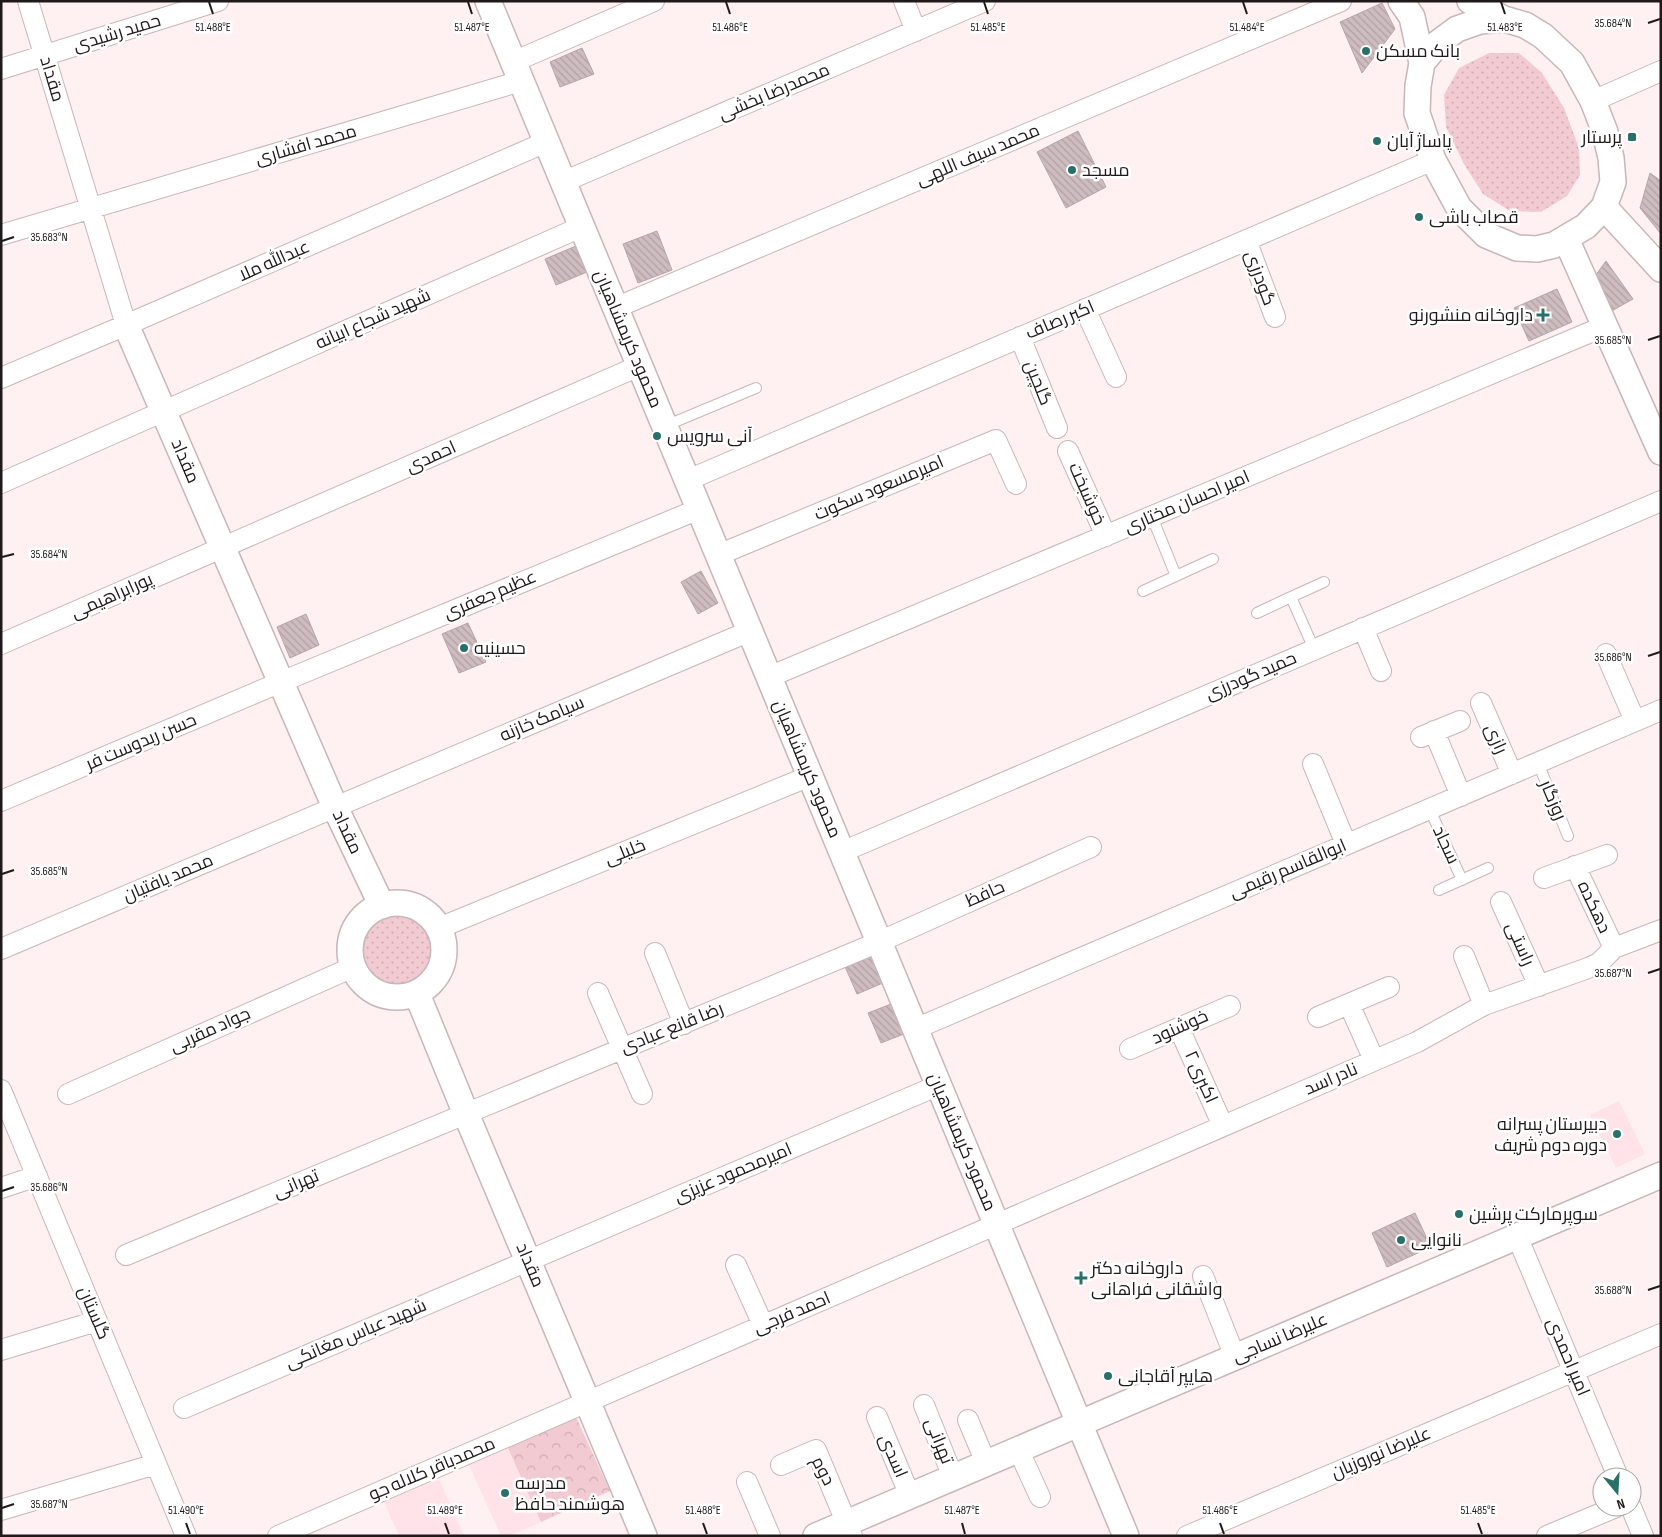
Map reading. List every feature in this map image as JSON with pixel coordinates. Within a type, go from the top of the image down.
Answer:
[{"type":"street","name":"مقداد","points":[[28,1],[126,325],[335,807],[382,906]]},
{"type":"street","name":"حمید رشیدی","points":[[1,69],[218,1]]},
{"type":"street","name":"محمود کریمشاهیان","points":[[488,1],[1126,1536]]},
{"type":"street","name":"محمد افشاری","points":[[1,235],[91,209],[517,72],[654,1]]},
{"type":"street","points":[[904,1],[916,31]]},
{"type":"street","name":"محمدرضا بخشی","points":[[563,182],[985,1]]},
{"type":"street","name":"محمد سیف اللهی","points":[[615,308],[1341,1]]},
{"type":"street","points":[[1401,1],[1412,17],[1422,63],[1418,86],[1418,114],[1433,160],[1459,208],[1486,235],[1517,248],[1537,249],[1554,245],[1586,226],[1604,207],[1613,182],[1611,158],[1605,132],[1593,100],[1572,63],[1543,36],[1525,25],[1504,19],[1470,1]]},
{"type":"street","points":[[1487,1],[1504,19]]},
{"type":"street","points":[[1422,63],[1438,43],[1457,29],[1480,21],[1504,19]]},
{"type":"street","points":[[1593,100],[1661,71]]},
{"type":"street","name":"عبدالله ملا","points":[[1,378],[546,142]]},
{"type":"street","name":"اکبر رصاف","points":[[688,480],[1433,160]]},
{"type":"street","points":[[1604,207],[1661,268]]},
{"type":"street","name":"شهید شجاع ابیانه","points":[[1,483],[582,227]]},
{"type":"street","points":[[1566,239],[1661,452]]},
{"type":"street","name":"گودرزی","points":[[1246,240],[1274,317]]},
{"type":"street","points":[[1085,309],[1116,377]]},
{"type":"street","name":"امیر احسان مختاری","points":[[769,677],[1605,326]]},
{"type":"street","name":"گلچین","points":[[1020,337],[1057,428]]},
{"type":"street","name":"احمدی","points":[[223,548],[639,366]]},
{"type":"street","name":"امیرمسعود سکوت","points":[[718,555],[996,440],[1016,484]]},
{"type":"street","name":"خوشبخت","points":[[1068,451],[1106,536]]},
{"type":"street","name":"حمید گودرزی","points":[[842,852],[1661,501]]},
{"type":"street","name":"عظیم جعفری","points":[[281,682],[699,509]]},
{"type":"street","name":"پورابراهیمی","points":[[1,644],[223,548]]},
{"type":"street","points":[[1363,628],[1381,671]]},
{"type":"street","name":"سیامک خازنه","points":[[335,807],[750,631]]},
{"type":"street","points":[[1606,654],[1635,721]]},
{"type":"street","name":"حسن ربدوست فر","points":[[1,802],[281,682]]},
{"type":"street","name":"رازی","points":[[1481,703],[1512,774]]},
{"type":"street","name":"ابوالقاسم رقیمی","points":[[915,1029],[1661,710]]},
{"type":"street","points":[[1460,721],[1428,734],[1461,796]]},
{"type":"street","points":[[1313,764],[1346,844]]},
{"type":"street","name":"خلیلی","points":[[440,928],[810,776]]},
{"type":"street","name":"محمد یافتیان","points":[[1,949],[335,807]]},
{"type":"street","name":"حافظ","points":[[879,942],[1091,847]]},
{"type":"street","points":[[1544,878],[1607,855]]},
{"type":"street","name":"دهکده","points":[[1575,866],[1614,948]]},
{"type":"street","name":"راستی","points":[[1501,902],[1539,986]]},
{"type":"street","points":[[395,903],[408,904],[421,909],[432,917],[440,928],[444,943],[444,958],[440,973],[430,985],[417,994],[402,998],[386,997],[372,991],[360,980],[353,967],[350,952],[352,937],[358,924],[368,913],[382,906],[395,903]]},
{"type":"street","name":"نادر اسد","points":[[996,1224],[1417,1042],[1484,1005],[1599,963],[1614,948],[1661,930]]},
{"type":"street","name":"رضا قانع عبادی","points":[[466,1114],[879,942]]},
{"type":"street","points":[[656,953],[684,1024]]},
{"type":"street","points":[[1464,956],[1484,1005]]},
{"type":"street","name":"جواد مقربی","points":[[68,1094],[353,967]]},
{"type":"street","points":[[1318,1017],[1389,987]]},
{"type":"street","points":[[598,993],[642,1094]]},
{"type":"street","name":"مقداد","points":[[417,994],[644,1536]]},
{"type":"street","points":[[1349,1004],[1374,1060]]},
{"type":"street","name":"خوشنود","points":[[1130,1049],[1230,1006]]},
{"type":"street","name":"اکبری ۲","points":[[1179,1028],[1223,1126]]},
{"type":"street","name":"امیرمحمود عزیزی","points":[[528,1261],[939,1085]]},
{"type":"street","name":"گلستان","points":[[1,1090],[186,1536]]},
{"type":"street","name":"تهرانی","points":[[126,1255],[466,1114]]},
{"type":"street","name":"علیرضا نساجی","points":[[816,1536],[849,1529],[910,1496],[953,1477],[1661,1175]]},
{"type":"street","points":[[1,1188],[37,1176]]},
{"type":"street","name":"احمد فرجی","points":[[587,1402],[996,1224]]},
{"type":"street","name":"امیر احمدی","points":[[1517,1236],[1614,1467]]},
{"type":"street","name":"شهید عباس مغانکی","points":[[184,1408],[528,1261]]},
{"type":"street","points":[[736,1265],[763,1325]]},
{"type":"street","points":[[1203,1276],[1235,1357]]},
{"type":"street","points":[[1,1350],[97,1320]]},
{"type":"street","name":"علیرضا نوروزیان","points":[[1187,1536],[1661,1334]]},
{"type":"street","name":"محمدباقر کلاله جو","points":[[278,1536],[587,1402]]},
{"type":"street","name":"تهرانی","points":[[924,1406],[953,1477]]},
{"type":"street","name":"اسدی","points":[[876,1417],[910,1496]]},
{"type":"street","points":[[968,1420],[986,1463]]},
{"type":"street","points":[[1018,1449],[1040,1497]]},
{"type":"street","name":"دوم","points":[[781,1465],[816,1450],[849,1529]]},
{"type":"street","points":[[1,1510],[156,1464]]},
{"type":"street","points":[[747,1482],[770,1536]]},
{"type":"street","points":[[1547,1536],[1592,1517]]},
{"type":"street","points":[[1635,1517],[1643,1536]]},
{"type":"lane","points":[[665,426],[756,388]]},
{"type":"lane","points":[[1152,516],[1176,576]]},
{"type":"lane","points":[[1143,592],[1213,559]]},
{"type":"lane","points":[[1257,613],[1324,582]]},
{"type":"lane","points":[[1291,597],[1314,649]]},
{"type":"lane","name":"روزگار","points":[[1538,764],[1568,836]]},
{"type":"lane","name":"سجاد","points":[[1430,810],[1462,880]]},
{"type":"lane","name":"سجاد","points":[[1439,890],[1488,868]]},
{"type":"shaded area","name":"دبیرستان پسرانه دوره دوم شریف","points":[[1619,1101],[1645,1154],[1616,1168],[1590,1115]]},
{"type":"shaded area","name":"مدرسه هوشمند حافظ","points":[[508,1448],[541,1522],[508,1536],[501,1536],[469,1465]]},
{"type":"shaded area","points":[[439,1479],[464,1536],[399,1536],[384,1502]]},
{"type":"green space","points":[[1489,53],[1519,53],[1542,73],[1564,108],[1579,148],[1580,175],[1567,196],[1541,212],[1510,211],[1483,194],[1464,164],[1446,127],[1444,95],[1459,68]]},
{"type":"green space","points":[[397,911],[412,914],[425,923],[434,936],[437,951],[434,966],[425,979],[412,988],[397,991],[382,988],[369,979],[360,966],[357,951],[360,936],[369,923],[382,914]]},
{"type":"green space","points":[[576,1417],[610,1491],[541,1522],[508,1448]]},
{"type":"building","name":"بانک مسکن","points":[[1382,3],[1395,29],[1362,73],[1340,22]]},
{"type":"building","points":[[582,48],[594,74],[560,87],[550,62]]},
{"type":"building","name":"مسجد","points":[[1078,131],[1106,187],[1066,208],[1037,152]]},
{"type":"building","points":[[1650,173],[1661,181],[1661,234],[1640,208]]},
{"type":"building","points":[[657,231],[672,270],[638,283],[623,244]]},
{"type":"building","points":[[576,246],[587,272],[556,285],[545,259]]},
{"type":"building","points":[[1606,261],[1633,299],[1608,313],[1595,276]]},
{"type":"building","name":"داروخانه منشورنو","points":[[1557,289],[1572,322],[1529,341],[1514,308]]},
{"type":"building","points":[[701,571],[718,603],[698,614],[681,582]]},
{"type":"building","points":[[306,614],[319,645],[290,658],[277,627]]},
{"type":"building","name":"حسینیه","points":[[468,623],[486,662],[459,673],[442,634]]},
{"type":"building","points":[[875,947],[890,980],[857,994],[843,962]]},
{"type":"building","points":[[891,1004],[904,1034],[881,1043],[868,1013]]},
{"type":"building","name":"نانوایی","points":[[1415,1213],[1431,1247],[1387,1267],[1372,1233]]},
{"type":"place","name":"بانک مسکن","points":[[1366,51]]},
{"type":"place","name":"پرستار","points":[[1632,137]]},
{"type":"place","name":"پاساژ آبان","points":[[1377,141]]},
{"type":"place","name":"مسجد","points":[[1072,170]]},
{"type":"place","name":"قصاب باشی","points":[[1419,217]]},
{"type":"place","name":"داروخانه منشورنو","points":[[1543,315]]},
{"type":"place","name":"آنی سرویس","points":[[657,436]]},
{"type":"place","name":"حسینیه","points":[[464,648]]},
{"type":"place","name":"دبیرستان پسرانه دوره دوم شریف","points":[[1617,1134]]},
{"type":"place","name":"سوپرمارکت پرشین","points":[[1459,1214]]},
{"type":"place","name":"نانوایی","points":[[1401,1240]]},
{"type":"place","name":"داروخانه دکتر واشقانی فراهانی","points":[[1081,1278]]},
{"type":"place","name":"هایپر آقاجانی","points":[[1108,1376]]},
{"type":"place","name":"مدرسه هوشمند حافظ","points":[[505,1493]]}]
